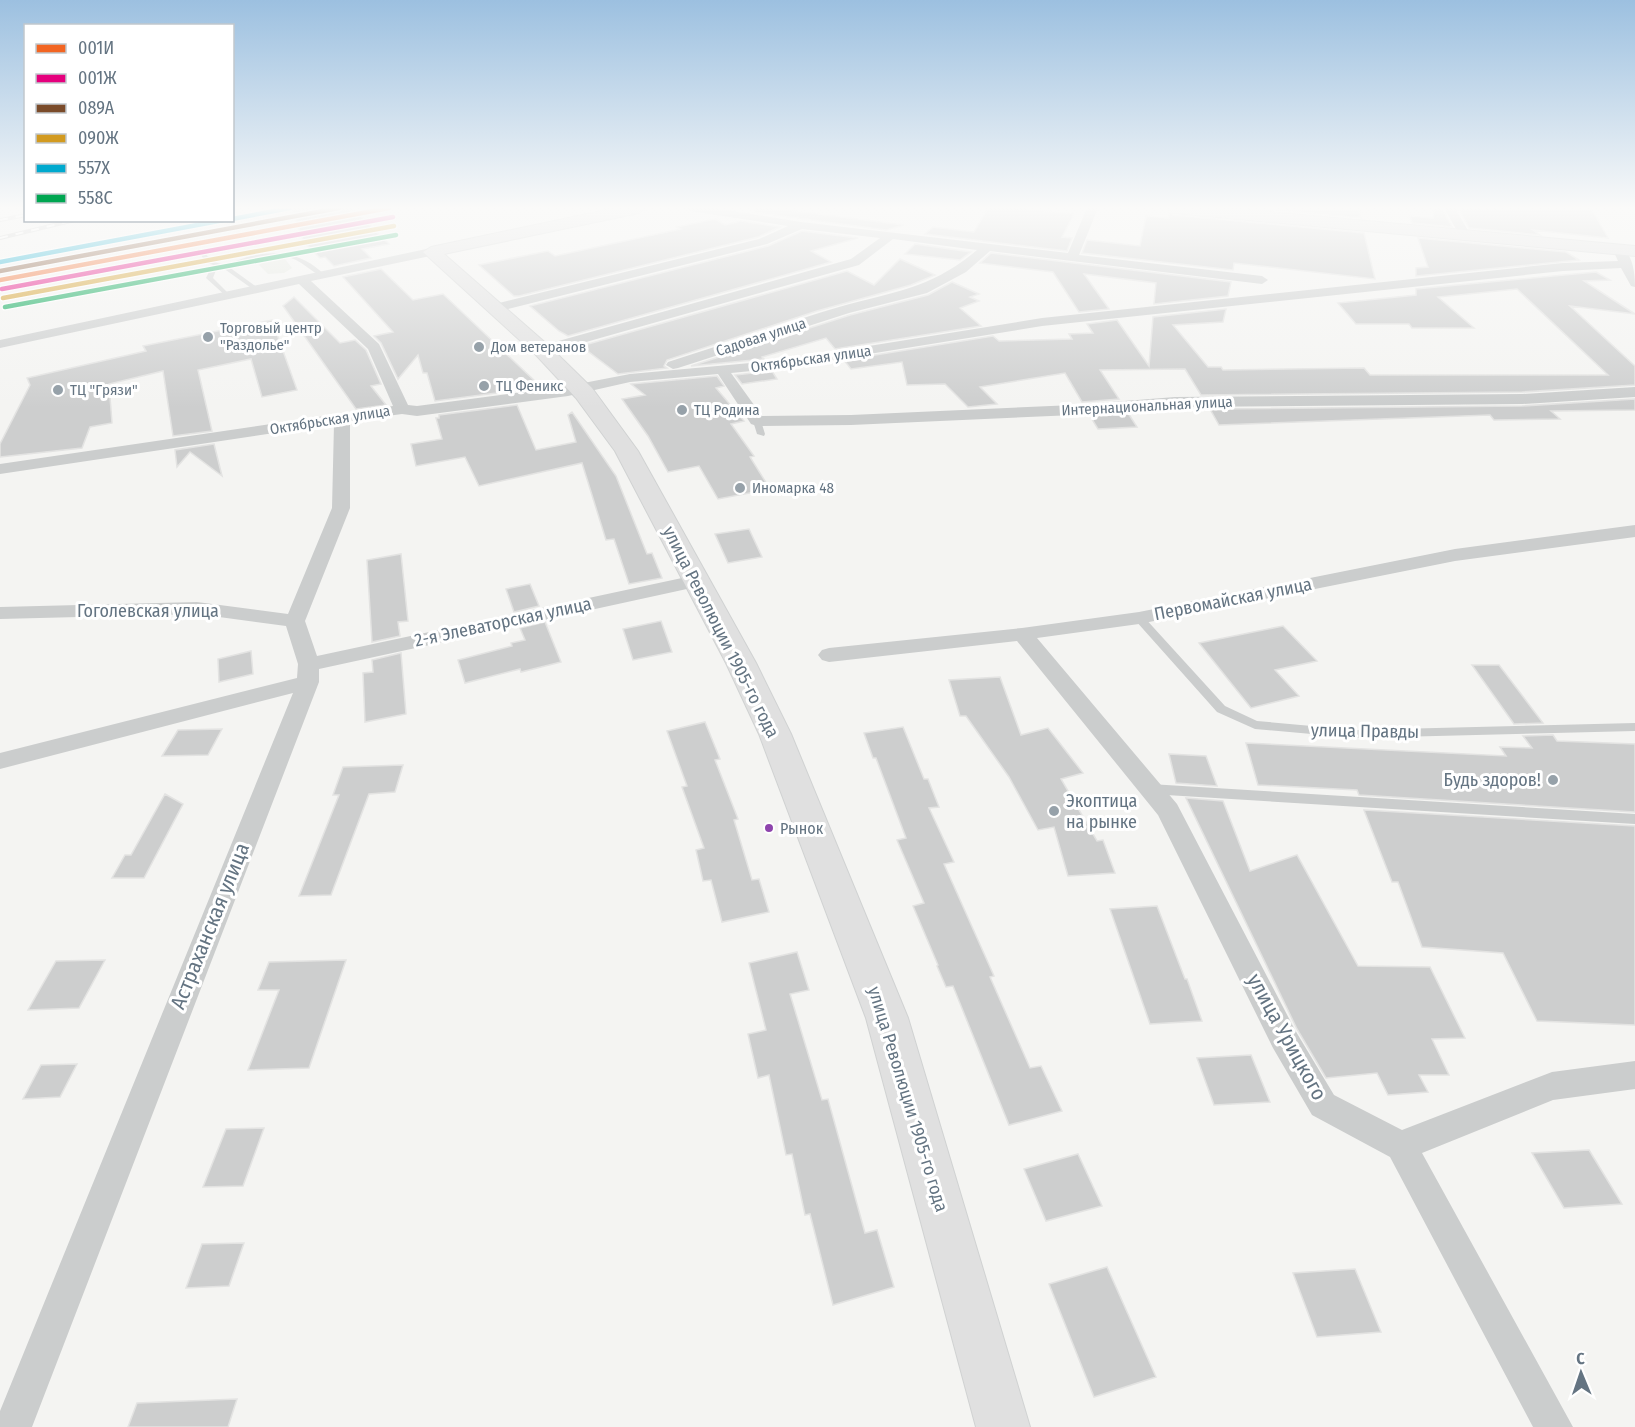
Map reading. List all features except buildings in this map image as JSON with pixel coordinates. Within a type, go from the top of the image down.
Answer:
[{"type":"street","points":[[0,344],[322,275]]},
{"type":"street","name":"улица Революции 1905-го года","points":[[457,275],[542,350],[580,388],[626,451],[741,663],[775,734],[887,1018],[1003,1427]]},
{"type":"street","points":[[496,308],[631,275]]},
{"type":"street","points":[[542,350],[810,275]]},
{"type":"street","name":"Садовая улица","points":[[630,378],[844,310],[922,290],[951,275]]},
{"type":"street","points":[[1200,275],[1276,285]]},
{"type":"street","name":"Октябрьская улица","points":[[0,469],[402,409],[417,411],[580,388],[630,378],[782,364],[1276,285],[1337,292],[1494,275]]},
{"type":"street","points":[[302,280],[374,347],[402,409]]},
{"type":"street","points":[[756,339],[782,364]]},
{"type":"street","name":"Интернациональная улица","points":[[722,370],[759,428],[851,420],[1074,410],[1175,402],[1522,399],[1635,392]]},
{"type":"street","points":[[308,673],[295,621],[341,508],[342,418]]},
{"type":"street","name":"Первомайская улица","points":[[829,656],[1139,618],[1455,555],[1635,531]]},
{"type":"street","name":"2-я Элеваторская улица","points":[[0,761],[308,673],[696,581]]},
{"type":"street","name":"Гоголевская улица","points":[[0,613],[197,608],[295,621]]},
{"type":"street","name":"улица Урицкого","points":[[1022,634],[1168,810],[1284,1039],[1323,1105],[1401,1146]]},
{"type":"street","name":"Астраханская улица","points":[[12,1427],[308,673]]},
{"type":"street","points":[[1554,1427],[1401,1146],[1552,1086],[1635,1075]]},
{"type":"lane","points":[[210,275],[208,278],[227,295]]},
{"type":"lane","points":[[236,275],[256,289]]},
{"type":"lane","name":"улица Правды","points":[[1139,618],[1221,709],[1255,725],[1356,734],[1635,727]]},
{"type":"lane","points":[[1150,789],[1635,819]]},
{"type":"transit line","name":"001И","points":[[0,280],[29,275]]},
{"type":"transit line","name":"001Ж","points":[[2,289],[80,275]]},
{"type":"transit line","name":"090Ж","points":[[3,298],[130,275]]},
{"type":"transit line","name":"558С","points":[[5,307],[181,275]]},
{"type":"place","name":"Торговый центр \"Раздолье\"","points":[[208,337]]},
{"type":"place","name":"Дом ветеранов","points":[[479,347]]},
{"type":"place","name":"ТЦ Феникс","points":[[484,386]]},
{"type":"place","name":"ТЦ \"Грязи\"","points":[[58,390]]},
{"type":"place","name":"ТЦ Родина","points":[[682,410]]},
{"type":"place","name":"Иномарка 48","points":[[740,488]]},
{"type":"place","name":"Будь здоров!","points":[[1553,780]]},
{"type":"place","name":"Экоптица на рынке","points":[[1054,811]]},
{"type":"place","name":"Рынок","points":[[769,828]]}]
